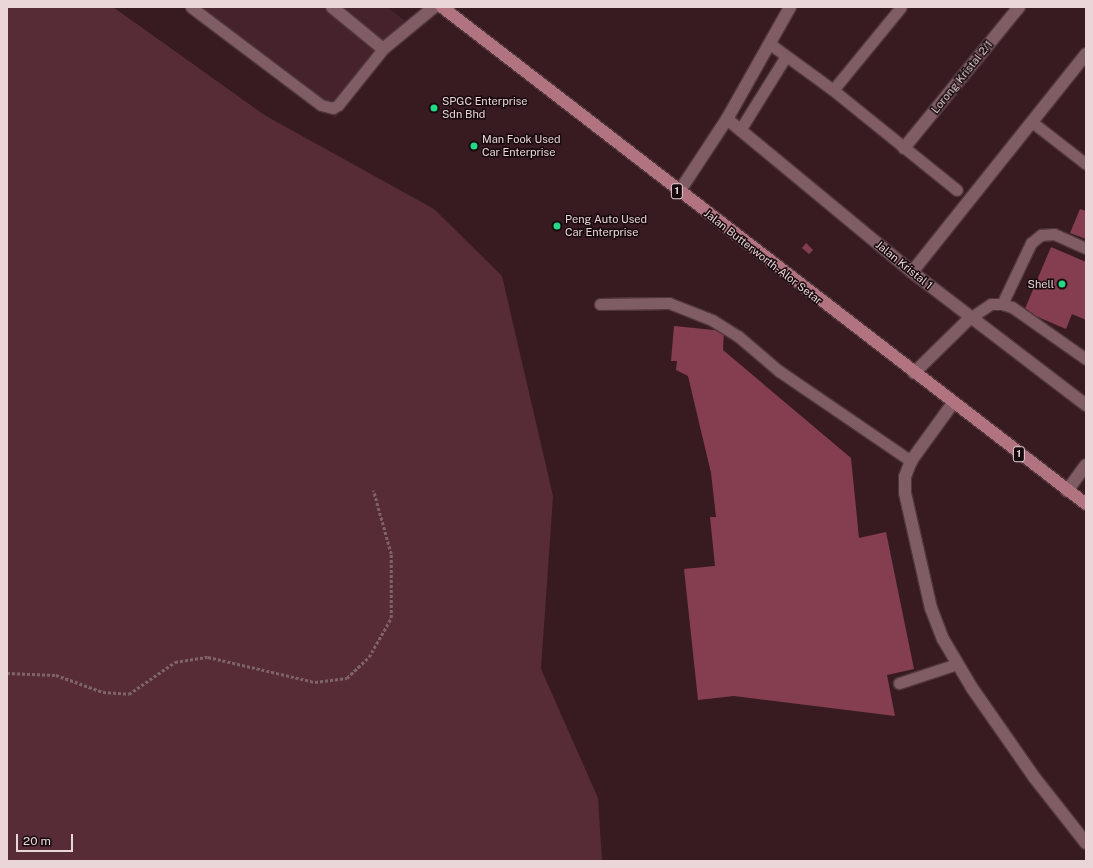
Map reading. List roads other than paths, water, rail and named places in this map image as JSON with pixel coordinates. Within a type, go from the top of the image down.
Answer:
[{"type":"main road","name":"Jalan Butterworth-Alor Setar","points":[[442,7],[679,192],[1067,491],[1086,504]]},
{"type":"street","points":[[332,7],[383,48],[434,7]]},
{"type":"street","points":[[679,192],[727,119],[790,7]]},
{"type":"street","name":"Lorong Kristal 2/1","points":[[904,148],[1020,7]]},
{"type":"street","points":[[912,272],[1086,54]]},
{"type":"street","name":"Jalan Kristal 1","points":[[727,119],[912,272],[970,318],[1086,405]]},
{"type":"street","points":[[914,373],[970,318]]},
{"type":"street","points":[[953,403],[911,461],[905,477],[905,493],[931,608],[943,639],[957,664],[1034,777],[1086,843]]},
{"type":"street","points":[[1067,491],[1086,465]]},
{"type":"lane","points":[[191,7],[321,105],[333,108],[338,105],[383,48]]},
{"type":"lane","points":[[833,90],[901,7]]},
{"type":"lane","points":[[770,44],[833,90],[957,190]]},
{"type":"lane","points":[[740,130],[786,56]]},
{"type":"lane","points":[[1032,122],[1086,164]]},
{"type":"lane","points":[[1002,304],[1031,243],[1041,235],[1054,234],[1086,248]]},
{"type":"lane","points":[[600,304],[669,303],[712,320],[738,336],[779,370],[911,461]]},
{"type":"lane","points":[[970,318],[991,304],[1002,304],[1012,307],[1086,359]]},
{"type":"lane","points":[[899,683],[957,664]]},
{"type":"place","name":"SPGC Enterprise Sdn Bhd","points":[[434,108]]},
{"type":"place","name":"Man Fook Used Car Enterprise","points":[[474,146]]},
{"type":"place","name":"Peng Auto Used Car Enterprise","points":[[557,226]]},
{"type":"place","name":"Shell","points":[[1062,284]]}]
